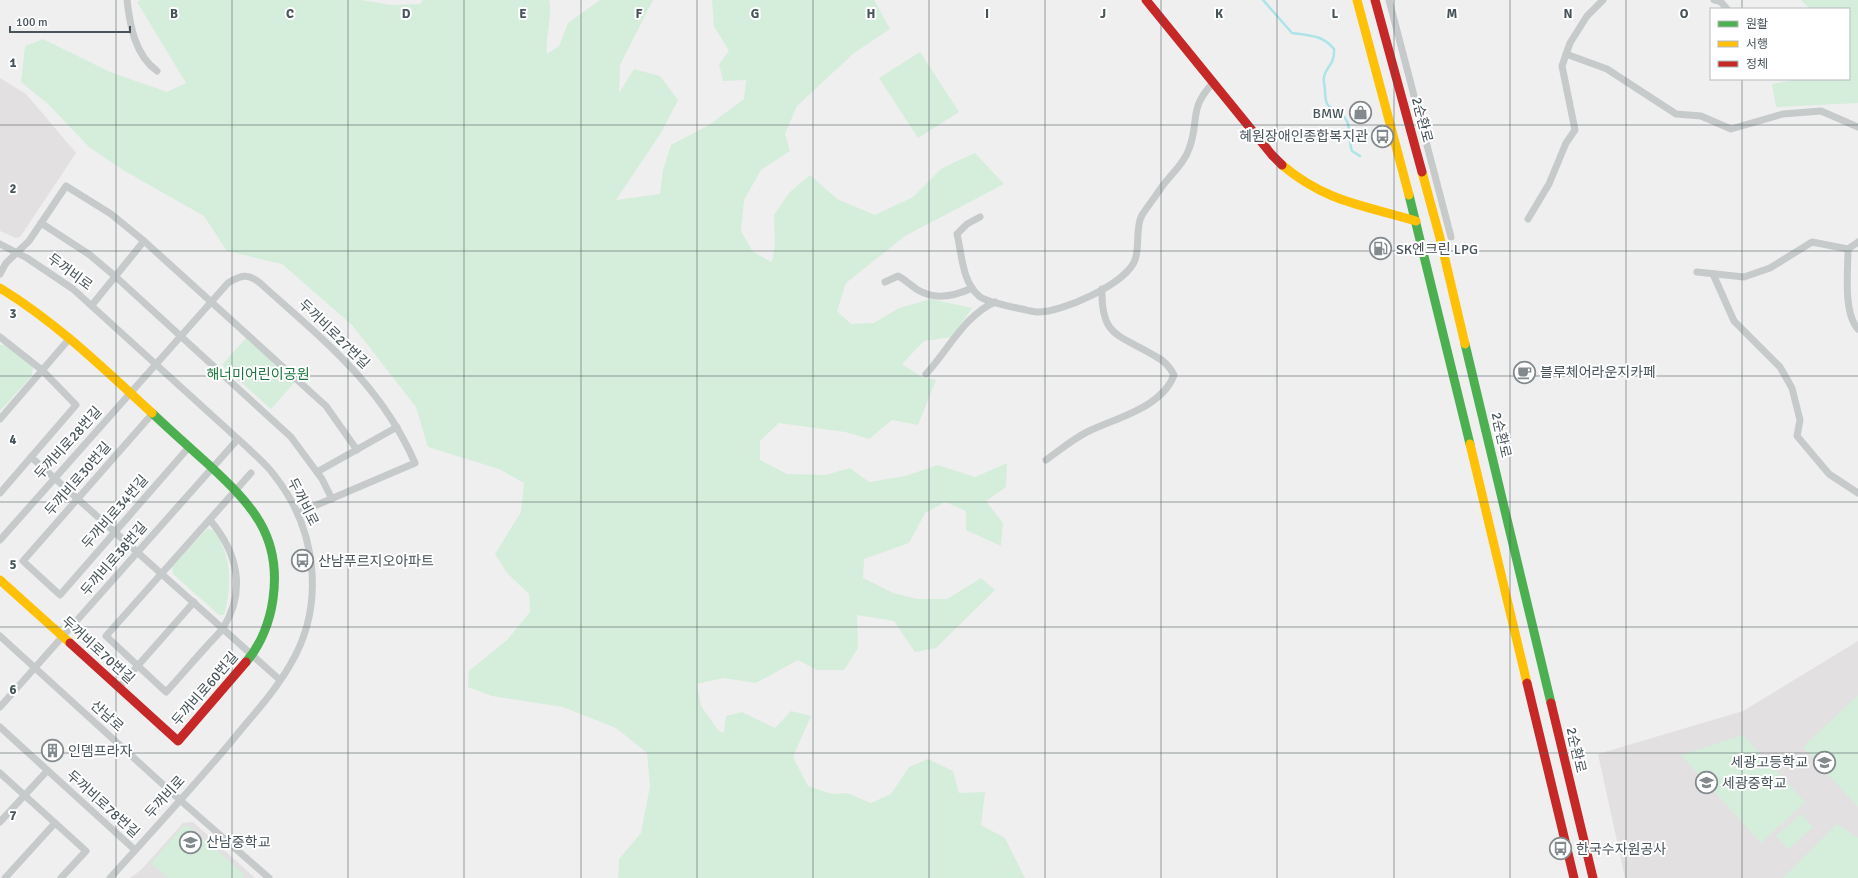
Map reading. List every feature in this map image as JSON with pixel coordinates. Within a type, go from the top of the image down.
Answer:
[{"type":"street","points":[[127,0],[130,24],[134,38],[146,62],[157,71]]},
{"type":"street","points":[[1146,0],[1272,155],[1298,178],[1324,193],[1362,207],[1416,221]]},
{"type":"street","points":[[1357,0],[1416,221],[1574,878]]},
{"type":"street","name":"2순환로","points":[[1375,0],[1440,238],[1593,878]]},
{"type":"street","points":[[1389,0],[1451,237]]},
{"type":"street","points":[[1528,219],[1549,184],[1566,143],[1575,130],[1562,66],[1566,54],[1570,43],[1587,16],[1603,0]]},
{"type":"street","points":[[1714,0],[1721,2],[1726,8]]},
{"type":"street","points":[[1566,54],[1607,69],[1676,114],[1701,116],[1731,129],[1783,114],[1821,111],[1858,127]]},
{"type":"street","points":[[980,218],[966,224],[957,234],[965,272],[972,288],[979,297],[1036,313],[1054,310],[1076,303],[1110,285],[1127,271],[1135,260],[1141,217],[1161,188],[1184,160],[1190,149],[1198,103],[1204,92],[1213,82]]},
{"type":"street","points":[[0,274],[6,263],[29,241],[66,186],[111,214],[144,241],[303,385],[326,406],[357,450]]},
{"type":"street","points":[[41,223],[90,255],[116,277],[291,437],[317,472],[332,499],[298,513]]},
{"type":"street","points":[[92,305],[144,241]]},
{"type":"street","points":[[1697,272],[1744,277],[1770,268],[1812,242],[1848,249],[1858,242]]},
{"type":"street","name":"두꺼비로","points":[[0,244],[52,274],[92,305],[274,474],[288,494],[298,513],[308,541],[311,558],[313,579],[311,613],[302,641],[280,680],[203,776],[110,878]]},
{"type":"street","points":[[1848,249],[1848,292],[1852,323],[1858,329]]},
{"type":"street","points":[[1713,274],[1734,321],[1780,367],[1792,388],[1800,420],[1798,436],[1829,474],[1858,493]]},
{"type":"street","name":"두꺼비로27번길","points":[[156,364],[228,283],[238,276],[246,275],[253,277],[352,368],[373,392],[397,427],[415,463],[332,499]]},
{"type":"street","points":[[885,282],[898,276],[919,291],[943,297],[955,296],[972,288]]},
{"type":"street","points":[[0,288],[28,305],[70,338],[236,490]]},
{"type":"street","points":[[1046,460],[1086,432],[1139,410],[1154,400],[1171,382],[1174,375],[1171,369],[1159,358],[1112,332],[1105,320],[1102,305],[1102,289]]},
{"type":"street","points":[[926,374],[941,358],[971,317],[982,308],[995,302]]},
{"type":"street","points":[[0,337],[42,370],[76,405],[0,493]]},
{"type":"street","points":[[0,419],[70,338]]},
{"type":"street","name":"두꺼비로28번길","points":[[0,540],[156,364]]},
{"type":"street","name":"두꺼비로30번길","points":[[60,595],[22,561],[153,414]]},
{"type":"street","points":[[317,472],[397,427]]},
{"type":"street","name":"두꺼비로38번길","points":[[0,707],[238,439]]},
{"type":"street","name":"두꺼비로34번길","points":[[60,595],[189,447]]},
{"type":"street","name":"두꺼비로60번길","points":[[31,457],[280,680]]},
{"type":"street","name":"두꺼비로60번길","points":[[210,520],[227,542],[234,558],[236,572],[234,602],[223,629],[166,692],[106,636],[252,472]]},
{"type":"street","name":"두꺼비로60번길","points":[[178,741],[252,655],[266,628],[273,604],[275,584],[272,553],[262,526],[250,506],[236,490]]},
{"type":"street","name":"두꺼비로70번길","points":[[0,580],[178,741]]},
{"type":"street","points":[[119,687],[194,602]]},
{"type":"street","name":"산남로","points":[[0,636],[268,878]]},
{"type":"street","name":"두꺼비로78번길","points":[[0,727],[135,850]]},
{"type":"street","points":[[0,822],[47,770]]},
{"type":"street","points":[[0,773],[86,851],[61,878]]},
{"type":"street","points":[[4,878],[55,822]]},
{"type":"shaded area","points":[[0,78],[26,94],[76,153],[20,237],[16,238],[0,231]]},
{"type":"shaded area","name":"세광중학교","points":[[1858,641],[1858,878],[1625,878],[1598,754],[1743,711]]},
{"type":"shaded area","name":"산남중학교","points":[[193,822],[255,878],[130,878],[142,869],[183,823]]},
{"type":"green space","points":[[141,0],[361,0],[391,5],[420,4],[423,0],[549,0],[550,12],[547,54],[559,46],[568,23],[600,0],[653,0],[620,65],[619,93],[634,69],[660,76],[678,100],[661,133],[616,200],[660,194],[663,170],[671,145],[709,125],[744,99],[746,80],[723,81],[719,64],[729,51],[714,26],[712,0],[874,0],[890,29],[854,53],[797,106],[785,134],[790,151],[761,170],[744,200],[741,231],[753,252],[772,262],[775,244],[774,215],[789,193],[810,175],[837,199],[875,215],[913,197],[942,168],[975,153],[1004,184],[905,236],[846,283],[837,311],[851,324],[874,323],[899,308],[931,299],[972,308],[952,337],[924,341],[902,364],[922,377],[936,380],[918,425],[892,420],[869,439],[845,432],[779,423],[760,441],[760,460],[787,474],[826,475],[850,468],[869,482],[905,476],[938,465],[975,477],[1007,463],[1006,487],[986,501],[1003,523],[1001,546],[966,530],[966,511],[945,502],[925,513],[909,543],[864,559],[863,578],[893,593],[918,599],[947,599],[981,578],[995,590],[936,648],[915,652],[894,621],[857,615],[858,648],[844,670],[817,670],[798,660],[756,683],[723,678],[697,684],[701,706],[718,730],[724,733],[726,716],[742,712],[775,728],[791,711],[811,716],[793,757],[808,786],[832,794],[847,793],[871,803],[891,794],[909,767],[928,759],[953,771],[959,793],[985,792],[981,825],[1005,838],[1025,878],[618,878],[619,859],[641,833],[650,786],[647,753],[616,728],[563,707],[492,696],[468,687],[469,671],[507,640],[530,612],[529,594],[507,573],[495,554],[521,512],[524,483],[499,469],[428,447],[416,407],[352,325],[282,264],[227,251],[204,216],[123,170],[89,147],[48,104],[21,82],[25,46],[43,39],[110,72],[167,92],[186,83],[137,2]]},
{"type":"green space","points":[[1801,0],[1858,0],[1858,103],[1776,107],[1772,84],[1793,80],[1850,80],[1850,8],[1809,8]]},
{"type":"green space","points":[[920,52],[959,112],[918,138],[879,78]]},
{"type":"green space","name":"해너미어린이공원","points":[[246,338],[295,382],[271,409],[222,365]]},
{"type":"green space","points":[[0,345],[7,345],[34,365],[31,377],[0,411]]},
{"type":"green space","points":[[207,529],[213,530],[218,534],[225,551],[229,569],[229,587],[224,615],[219,615],[173,574],[172,567]]},
{"type":"green space","points":[[1858,695],[1858,807],[1803,747]]},
{"type":"green space","points":[[1743,735],[1805,802],[1761,843],[1681,755]]},
{"type":"green space","points":[[1801,814],[1813,827],[1789,849],[1776,836]]},
{"type":"green space","points":[[1837,824],[1858,838],[1858,878],[1783,878]]},
{"type":"green space","name":"산남중학교","points":[[183,826],[190,827],[245,875],[242,878],[168,878],[151,863]]},
{"type":"waterway","points":[[1263,0],[1292,33],[1315,36],[1330,44],[1334,49],[1332,62],[1325,73],[1325,98],[1328,106],[1341,114],[1347,121],[1352,151],[1360,156]]},
{"type":"traffic: fast","points":[[1409,195],[1470,444]]},
{"type":"traffic: fast","points":[[1465,344],[1551,703]]},
{"type":"traffic: fast","points":[[152,413],[238,493],[260,522],[268,539],[273,557],[275,576],[272,607],[264,632],[256,648],[246,662]]},
{"type":"traffic: slow","points":[[1357,0],[1409,195]]},
{"type":"traffic: slow","points":[[1282,165],[1298,177],[1330,195],[1362,206],[1416,221]]},
{"type":"traffic: slow","points":[[1422,172],[1440,238],[1465,344]]},
{"type":"traffic: slow","points":[[0,288],[21,301],[79,346],[152,413]]},
{"type":"traffic: slow","points":[[1470,444],[1527,683]]},
{"type":"traffic: slow","points":[[0,580],[70,643]]},
{"type":"traffic: jam","points":[[1146,0],[1272,155],[1282,165]]},
{"type":"traffic: jam","points":[[1375,0],[1422,172]]},
{"type":"traffic: jam","points":[[70,643],[178,741],[246,662]]},
{"type":"traffic: jam","points":[[1527,683],[1574,878]]},
{"type":"traffic: jam","points":[[1551,703],[1593,878]]},
{"type":"place","name":"BMW","points":[[1360,113]]},
{"type":"place","name":"혜원장애인종합복지관","points":[[1383,136]]},
{"type":"place","name":"SK엔크린 LPG","points":[[1381,249]]},
{"type":"place","name":"블루체어라운지카페","points":[[1525,372]]},
{"type":"place","name":"산남푸르지오아파트","points":[[302,561]]},
{"type":"place","name":"인뎀프라자","points":[[52,751]]},
{"type":"place","name":"세광고등학교","points":[[1824,762]]},
{"type":"place","name":"세광중학교","points":[[1707,783]]},
{"type":"place","name":"산남중학교","points":[[190,842]]},
{"type":"place","name":"한국수자원공사","points":[[1560,849]]}]
